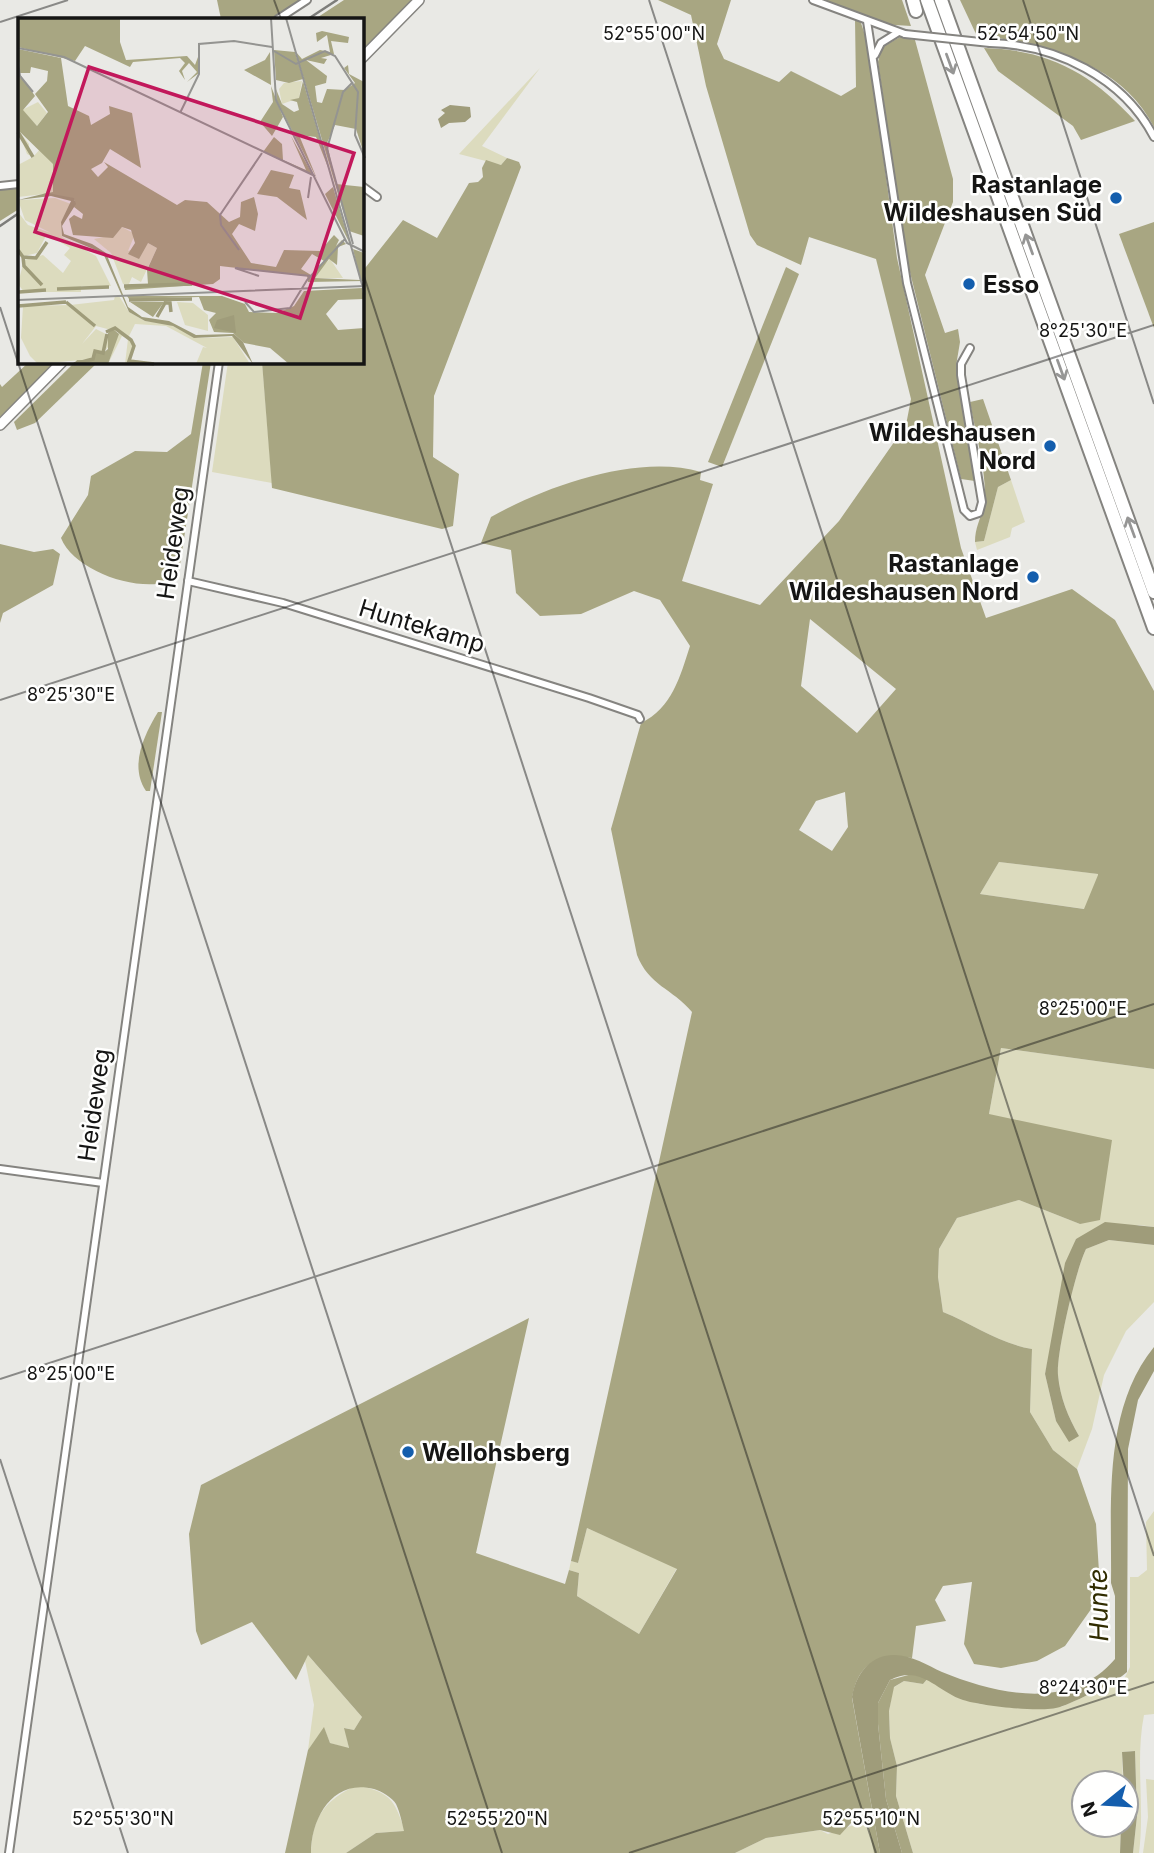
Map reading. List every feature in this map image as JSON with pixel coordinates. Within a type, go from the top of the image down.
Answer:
[{"type":"highway","points":[[927,0],[1154,628]]},
{"type":"highway","points":[[941,0],[1154,592]]},
{"type":"main road","points":[[364,56],[419,0]]},
{"type":"main road","points":[[0,425],[60,364]]},
{"type":"street","points":[[280,18],[307,0]]},
{"type":"street","points":[[813,0],[901,33],[1036,49],[1085,68],[1110,83],[1143,117],[1154,136]]},
{"type":"street","points":[[867,21],[875,57],[907,283],[965,513],[970,516],[979,513],[982,502],[961,375],[961,364],[970,348]]},
{"type":"street","points":[[875,57],[881,43],[901,33]]},
{"type":"street","points":[[0,186],[18,184]]},
{"type":"street","points":[[364,187],[377,197]]},
{"type":"street","name":"Heideweg","points":[[9,1853],[219,364]]},
{"type":"street","name":"Huntekamp","points":[[188,581],[284,603],[589,698],[638,715],[640,719]]},
{"type":"street","points":[[0,1169],[103,1183]]},
{"type":"green space","points":[[540,68],[482,146],[507,158],[501,165],[459,154]]},
{"type":"green space","points":[[228,364],[262,364],[272,483],[212,472]]},
{"type":"green space","points":[[1011,480],[1025,522],[1012,528],[1010,537],[977,550],[975,542],[984,541],[998,487]]},
{"type":"green space","points":[[999,862],[1099,874],[1085,909],[980,894]]},
{"type":"green space","points":[[1001,1048],[1154,1069],[1154,1227],[1139,1225],[1076,1239],[1045,1374],[1056,1421],[1079,1436],[1065,1407],[1058,1364],[1063,1331],[1082,1259],[1086,1249],[1109,1240],[1154,1245],[1154,1302],[1126,1331],[1104,1375],[1092,1429],[1077,1469],[1053,1450],[1030,1412],[1032,1349],[998,1338],[943,1312],[938,1277],[939,1249],[957,1218],[1019,1200],[1080,1224],[989,1114]]},
{"type":"green space","points":[[1154,1511],[1154,1714],[1144,1715],[1141,1732],[1141,1836],[1139,1853],[1133,1853],[1135,1839],[1140,1839],[1140,1769],[1136,1769],[1135,1751],[1122,1752],[1123,1769],[1070,1769],[1070,1839],[1120,1839],[1120,1853],[913,1853],[896,1796],[897,1766],[890,1738],[889,1711],[893,1688],[904,1681],[923,1684],[928,1678],[946,1691],[979,1704],[1061,1707],[1124,1679],[1130,1667],[1130,1577],[1138,1577],[1147,1570],[1146,1522]]},
{"type":"green space","points":[[587,1528],[677,1568],[639,1634],[577,1596],[579,1573],[569,1570],[571,1561],[578,1563]]},
{"type":"green space","points":[[307,1654],[362,1717],[354,1730],[345,1728],[349,1749],[330,1743],[324,1728],[308,1750],[314,1705],[305,1661]]},
{"type":"green space","points":[[1146,1779],[1154,1780],[1154,1853],[1143,1853],[1148,1817]]},
{"type":"green space","points":[[357,1785],[377,1791],[390,1799],[398,1811],[405,1831],[376,1833],[346,1853],[311,1853],[314,1829],[322,1811],[336,1797]]},
{"type":"green space","points":[[868,1820],[874,1853],[735,1853],[766,1838],[820,1830],[828,1834]]},
{"type":"shaded area","points":[[217,0],[302,0],[274,18],[221,18]]},
{"type":"shaded area","points":[[344,0],[413,0],[364,49],[364,18],[317,18]]},
{"type":"shaded area","points":[[658,0],[731,0],[717,44],[724,59],[779,82],[791,71],[841,96],[856,87],[855,19],[860,20],[868,44],[897,258],[961,548],[986,618],[1072,589],[1115,620],[1154,691],[1154,1069],[1001,1048],[989,1114],[1112,1140],[1100,1220],[1080,1224],[1019,1200],[957,1218],[939,1249],[938,1277],[943,1312],[998,1338],[1032,1349],[1030,1412],[1053,1450],[1077,1469],[1096,1524],[1099,1572],[1094,1605],[1065,1646],[1037,1661],[1001,1668],[974,1664],[964,1644],[972,1582],[943,1586],[935,1600],[946,1621],[916,1626],[912,1658],[880,1659],[865,1669],[859,1676],[852,1698],[880,1853],[874,1853],[867,1820],[851,1823],[840,1835],[820,1830],[766,1838],[735,1853],[346,1853],[376,1833],[404,1831],[399,1810],[392,1799],[377,1790],[360,1787],[347,1789],[327,1804],[315,1827],[311,1853],[285,1853],[308,1750],[324,1727],[330,1743],[349,1748],[344,1728],[354,1730],[362,1717],[308,1655],[296,1680],[252,1622],[201,1645],[196,1631],[189,1534],[201,1485],[529,1318],[476,1553],[565,1584],[569,1570],[579,1573],[577,1596],[639,1634],[677,1569],[587,1528],[578,1563],[571,1561],[692,1012],[648,974],[637,955],[611,829],[641,723],[660,709],[673,691],[690,646],[660,600],[634,591],[581,614],[540,616],[516,593],[511,550],[481,543],[491,517],[565,484],[621,470],[649,467],[676,467],[701,472],[700,480],[713,484],[682,581],[760,605],[839,521],[906,425],[911,399],[876,259],[809,237],[801,265],[757,245],[750,235],[706,86],[691,15]],"holes":[[[810,619],[896,689],[857,733],[801,686]],[[845,792],[848,827],[832,851],[799,830],[816,801]],[[999,862],[1098,874],[1084,909],[980,894]]]},
{"type":"shaded area","points":[[825,0],[902,0],[911,26],[880,24]]},
{"type":"shaded area","points":[[960,0],[1154,0],[1154,127],[1139,104],[1121,86],[1100,71],[1053,51],[976,34]]},
{"type":"shaded area","points":[[900,37],[915,40],[953,179],[953,202],[925,275],[945,333],[958,329],[960,342],[956,366],[975,481],[961,479],[906,256],[878,62],[881,48]]},
{"type":"shaded area","points":[[984,48],[1029,54],[1067,67],[1102,90],[1135,121],[1081,140],[1073,126],[998,71]]},
{"type":"shaded area","points":[[450,105],[470,107],[471,117],[465,122],[449,123],[441,128],[438,119],[445,113],[441,110]]},
{"type":"shaded area","points":[[507,158],[519,162],[521,167],[434,396],[433,457],[459,474],[453,526],[442,529],[272,488],[262,364],[364,364],[364,269],[403,220],[437,238],[469,183],[478,182],[483,177],[482,168],[486,160],[501,165]]},
{"type":"shaded area","points":[[18,186],[18,210],[0,221],[0,189]]},
{"type":"shaded area","points":[[1154,222],[1154,328],[1119,234]]},
{"type":"shaded area","points":[[786,267],[799,274],[722,467],[708,462]]},
{"type":"shaded area","points":[[27,364],[53,364],[0,417],[0,384],[2,387]]},
{"type":"shaded area","points":[[73,364],[96,364],[35,423],[17,430],[14,422]]},
{"type":"shaded area","points":[[203,364],[211,364],[178,578],[164,583],[148,584],[113,578],[81,562],[69,551],[61,538],[88,495],[91,476],[135,451],[167,452],[191,434]]},
{"type":"shaded area","points":[[983,399],[1011,480],[998,487],[984,541],[975,542],[985,483],[970,402]]},
{"type":"shaded area","points":[[0,544],[34,552],[53,549],[60,554],[53,585],[3,613],[0,623]]},
{"type":"shaded area","points":[[158,712],[162,712],[150,791],[146,791],[139,771],[140,751]]},
{"type":"shaded area","points":[[1105,1222],[1154,1227],[1154,1245],[1109,1240],[1086,1249],[1077,1274],[1058,1364],[1063,1399],[1079,1436],[1069,1442],[1056,1421],[1045,1374],[1065,1263],[1076,1239]]},
{"type":"shaded area","points":[[1154,1347],[1154,1371],[1138,1400],[1128,1449],[1127,1672],[1075,1701],[1051,1709],[1026,1709],[963,1700],[911,1675],[890,1680],[878,1703],[878,1724],[886,1799],[902,1853],[880,1853],[852,1697],[856,1682],[870,1663],[884,1656],[905,1656],[986,1687],[1033,1694],[1056,1692],[1077,1686],[1097,1675],[1115,1659],[1115,1596],[1111,1583],[1113,1460],[1125,1400],[1137,1372]]},
{"type":"shaded area","points":[[912,1674],[928,1678],[923,1684],[904,1681],[894,1687],[889,1711],[890,1738],[897,1766],[896,1796],[913,1853],[902,1853],[886,1799],[878,1703],[890,1680]]},
{"type":"shaded area","points":[[1135,1751],[1136,1769],[1123,1769],[1122,1752]]},
{"type":"shaded area","points":[[1120,1839],[1135,1839],[1133,1853],[1120,1853]]},
{"type":"railway","points":[[310,18],[337,0]]},
{"type":"railway","points":[[0,226],[18,214]]},
{"type":"place","name":"Rastanlage Wildeshausen Süd","points":[[1116,198]]},
{"type":"place","name":"Esso","points":[[969,284]]},
{"type":"place","name":"Wildeshausen Nord","points":[[1050,446]]},
{"type":"place","name":"Rastanlage Wildeshausen Nord","points":[[1033,577]]},
{"type":"place","name":"Wellohsberg","points":[[408,1452]]},
{"type":"water label","name":"Hunte","points":[[1098,1605]]}]
